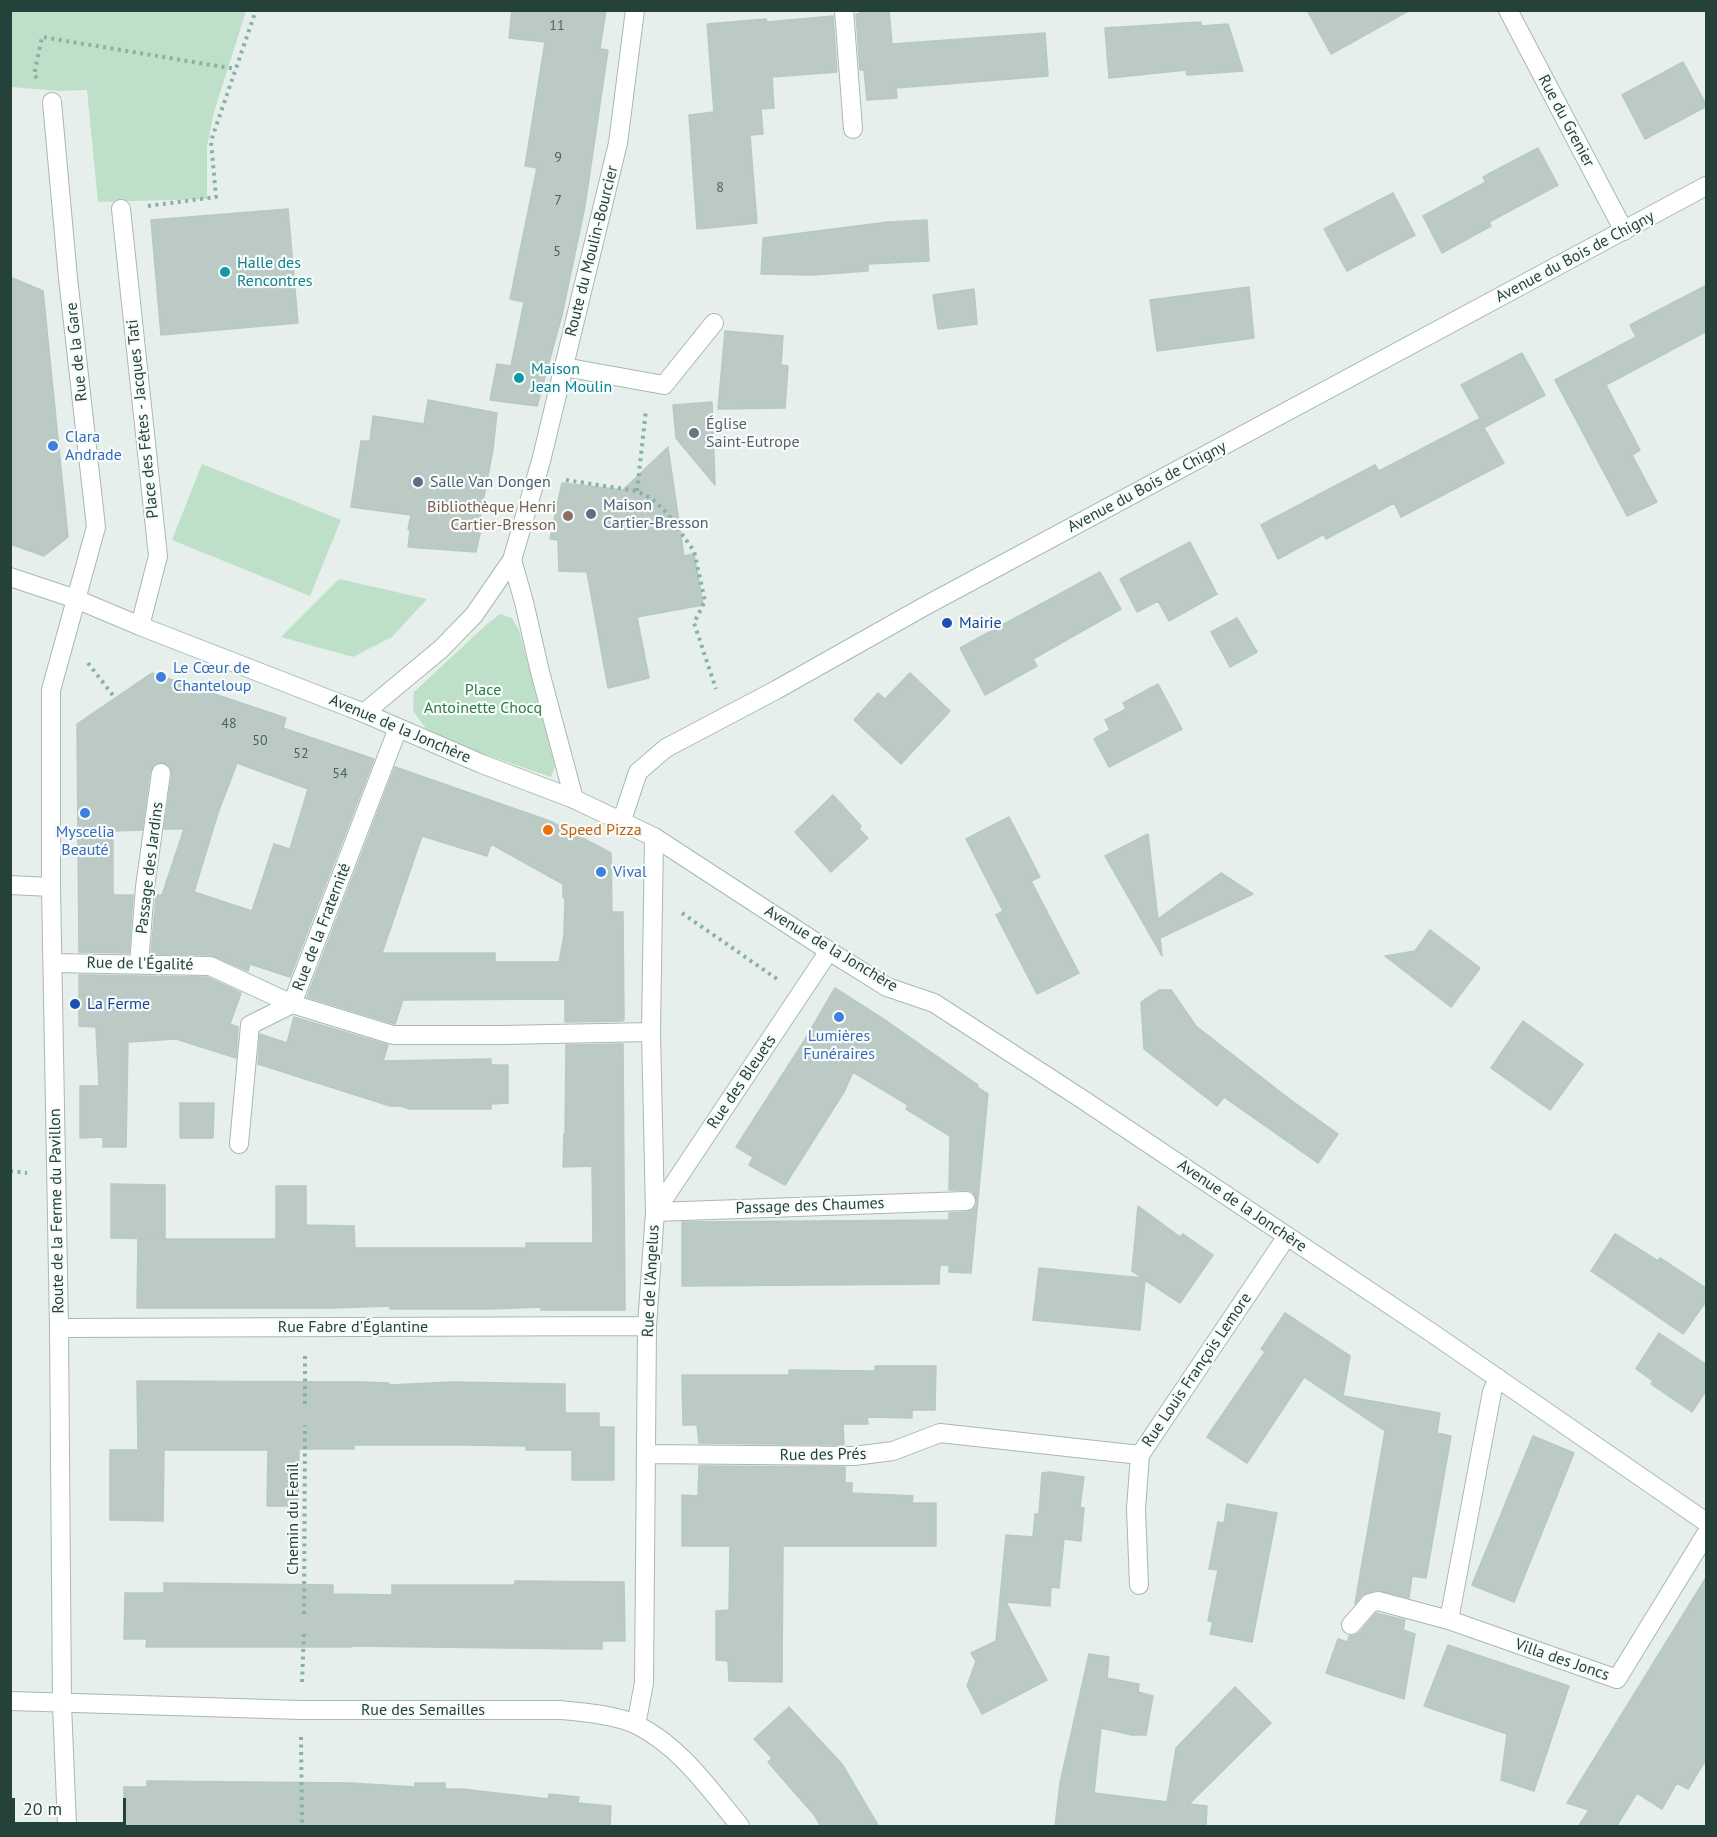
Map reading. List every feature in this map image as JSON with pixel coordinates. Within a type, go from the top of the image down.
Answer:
[{"type":"street","name":"Route du Moulin-Bourcier","points":[[364,713],[441,649],[466,624],[512,560],[541,461],[618,143],[635,10]]},
{"type":"street","points":[[844,10],[853,129]]},
{"type":"street","name":"Rue du Grenier","points":[[1508,10],[1624,231]]},
{"type":"street","name":"Rue de la Gare","points":[[52,102],[68,278],[96,527],[76,599]]},
{"type":"street","name":"Avenue du Bois de Chigny","points":[[622,820],[638,772],[666,748],[777,690],[925,606],[1707,186]]},
{"type":"street","name":"Place des Fêtes - Jacques Tati","points":[[121,209],[158,556],[140,626]]},
{"type":"street","points":[[564,367],[664,385],[714,323]]},
{"type":"street","points":[[512,560],[574,799]]},
{"type":"street","name":"Avenue de la Jonchère","points":[[10,577],[76,599],[364,713],[482,764],[574,799],[654,837],[887,987],[934,1003],[1287,1236],[1707,1522]]},
{"type":"street","name":"Route de la Ferme du Pavillon","points":[[67,1827],[62,1704],[59,1328],[51,887],[51,690],[76,599]]},
{"type":"street","name":"Rue de la Fraternité","points":[[239,1144],[250,1025],[292,1004],[398,728]]},
{"type":"street","name":"Passage des Jardins","points":[[139,964],[145,887],[161,772]]},
{"type":"street","name":"Rue de l'Angelus","points":[[636,1725],[644,1683],[647,1326],[655,1212],[651,1032],[654,837]]},
{"type":"street","points":[[10,885],[51,887]]},
{"type":"street","name":"Rue des Bleuets","points":[[655,1212],[828,951]]},
{"type":"street","name":"Rue de l'Égalité","points":[[53,963],[210,966],[292,1004],[393,1035],[651,1032]]},
{"type":"street","name":"Passage des Chaumes","points":[[655,1212],[966,1201]]},
{"type":"street","name":"Rue Louis François Lemore","points":[[1139,1585],[1136,1509],[1140,1455],[1287,1236]]},
{"type":"street","name":"Rue Fabre d'Églantine","points":[[59,1328],[647,1326]]},
{"type":"street","points":[[1449,1620],[1492,1392],[1498,1378]]},
{"type":"street","name":"Rue des Prés","points":[[646,1454],[854,1456],[893,1451],[940,1433],[1140,1455]]},
{"type":"street","name":"Villa des Joncs","points":[[1351,1624],[1370,1603],[1378,1601],[1449,1620],[1617,1678],[1707,1534]]},
{"type":"street","name":"Rue des Semailles","points":[[10,1701],[301,1710],[560,1710],[597,1714],[636,1725],[661,1741],[689,1764],[740,1827]]},
{"type":"path","points":[[121,209],[216,197],[212,141],[256,10]]},
{"type":"path","points":[[52,102],[34,75],[42,37],[236,69]]},
{"type":"path","points":[[637,491],[649,382]]},
{"type":"path","points":[[541,461],[558,479],[637,491],[651,498],[667,513],[694,551],[705,601],[694,623],[717,694]]},
{"type":"path","points":[[653,878],[681,912],[800,995]]},
{"type":"path","points":[[305,1327],[305,1406]]},
{"type":"path","name":"Chemin du Fenil","points":[[304,1614],[305,1425]]},
{"type":"green space","points":[[10,11],[246,11],[214,112],[207,147],[207,199],[98,202],[87,90],[60,91],[11,87]]},
{"type":"green space","points":[[202,464],[341,520],[310,596],[172,540]]},
{"type":"green space","points":[[339,579],[427,599],[392,637],[353,657],[281,637]]},
{"type":"green space","name":"Place Antoinette Chocq","points":[[500,614],[512,618],[519,630],[555,767],[551,777],[429,733],[413,711],[414,692]]},
{"type":"building","points":[[512,10],[606,10],[600,49],[608,50],[585,206],[562,315],[537,406],[490,400],[497,364],[511,366],[524,302],[510,299],[537,168],[525,166],[545,42],[509,38]]},
{"type":"building","points":[[859,10],[889,10],[892,44],[1045,33],[1048,76],[896,88],[897,98],[867,100],[864,70],[860,70],[856,14],[860,14]]},
{"type":"building","points":[[1307,10],[1410,10],[1331,54]]},
{"type":"building","points":[[833,16],[837,72],[772,77],[774,108],[761,109],[763,134],[750,135],[757,223],[697,229],[689,115],[714,112],[707,24],[766,19],[767,22]]},
{"type":"building","points":[[1201,22],[1201,26],[1228,24],[1243,71],[1187,75],[1186,70],[1109,78],[1105,28]]},
{"type":"building","points":[[1683,62],[1707,106],[1645,139],[1622,95]]},
{"type":"building","points":[[1538,148],[1558,185],[1489,222],[1491,226],[1442,253],[1423,216],[1486,182],[1483,177]]},
{"type":"building","points":[[1393,193],[1415,235],[1347,271],[1324,229]]},
{"type":"building","name":"Halle des Rencontres","points":[[288,209],[298,323],[161,335],[151,220]]},
{"type":"building","points":[[927,220],[929,261],[868,264],[868,271],[813,275],[761,274],[763,238],[888,222]]},
{"type":"building","points":[[10,277],[43,291],[68,537],[44,556],[10,544]]},
{"type":"building","points":[[1707,285],[1707,331],[1606,385],[1640,450],[1632,455],[1657,502],[1627,516],[1555,380],[1636,337],[1630,325]]},
{"type":"building","points":[[1249,287],[1254,338],[1157,351],[1150,300]]},
{"type":"building","points":[[974,289],[977,324],[938,329],[933,295]]},
{"type":"building","points":[[725,331],[783,336],[781,365],[788,366],[785,408],[718,409]]},
{"type":"building","points":[[1522,353],[1545,395],[1485,427],[1461,385]]},
{"type":"building","name":"Salle Van Dongen","points":[[428,400],[497,413],[476,552],[408,547],[411,515],[351,507],[361,441],[370,441],[373,416],[424,424]]},
{"type":"building","name":"Église Saint-Eutrope","points":[[712,402],[715,485],[676,438],[673,405]]},
{"type":"building","points":[[1479,419],[1504,463],[1401,517],[1394,503],[1326,539],[1324,534],[1278,559],[1261,525],[1375,465],[1379,471]]},
{"type":"building","points":[[668,447],[684,556],[694,554],[703,605],[637,617],[649,678],[608,688],[587,572],[559,571],[558,540],[550,539],[562,483],[623,490]]},
{"type":"building","points":[[1190,542],[1217,594],[1169,621],[1158,601],[1137,612],[1120,579]]},
{"type":"building","points":[[1100,572],[1121,609],[1033,659],[1037,666],[985,695],[960,648]]},
{"type":"building","points":[[1237,618],[1257,652],[1230,667],[1211,632]]},
{"type":"building","points":[[152,673],[286,718],[283,728],[374,759],[290,977],[250,964],[248,971],[211,955],[151,954],[156,895],[162,895],[184,829],[164,829],[172,774],[168,765],[162,762],[153,766],[150,771],[142,830],[113,831],[113,895],[133,895],[129,953],[79,952],[77,724]],"holes":[[[237,763],[308,789],[290,849],[274,844],[252,911],[194,892],[218,813]]]},
{"type":"building","points":[[910,673],[950,711],[901,764],[854,720],[878,693],[885,699]]},
{"type":"building","points":[[1158,684],[1182,729],[1109,767],[1094,739],[1110,730],[1105,720],[1126,709],[1123,703]]},
{"type":"building","points":[[395,767],[550,821],[611,853],[612,912],[623,912],[624,1020],[622,1021],[565,1022],[565,999],[403,1000],[395,1024],[307,997]],"holes":[[[422,836],[487,856],[491,844],[563,884],[564,935],[559,962],[495,962],[495,953],[382,953]]]},
{"type":"building","points":[[833,795],[861,826],[859,829],[868,838],[831,872],[795,832]]},
{"type":"building","points":[[1009,817],[1040,877],[1031,881],[1079,973],[1037,994],[996,915],[1003,911],[966,839]]},
{"type":"building","points":[[1148,834],[1158,919],[1221,873],[1253,894],[1160,938],[1162,956],[1105,856]]},
{"type":"building","points":[[1430,930],[1480,968],[1451,1007],[1385,956],[1415,951]]},
{"type":"building","points":[[79,975],[207,977],[241,993],[230,1024],[238,1027],[236,1058],[176,1039],[128,1042],[126,1147],[103,1147],[103,1137],[80,1138],[80,1086],[99,1086],[96,1027],[79,1026]]},
{"type":"building","points":[[835,988],[888,1022],[988,1094],[971,1273],[949,1272],[949,1265],[940,1265],[939,1284],[682,1286],[682,1222],[949,1220],[949,1213],[967,1212],[976,1206],[977,1200],[972,1191],[949,1190],[950,1136],[906,1109],[908,1105],[853,1072],[844,1092],[785,1185],[749,1165],[753,1157],[736,1147]]},
{"type":"building","points":[[1159,990],[1171,990],[1196,1026],[1338,1134],[1318,1163],[1224,1097],[1217,1106],[1144,1049],[1141,1002]]},
{"type":"building","points":[[294,1017],[388,1045],[383,1061],[491,1059],[491,1065],[508,1065],[508,1103],[491,1104],[491,1109],[410,1109],[390,1106],[258,1064],[260,1034],[287,1043]]},
{"type":"building","points":[[1523,1021],[1583,1064],[1550,1110],[1491,1068]]},
{"type":"building","points":[[623,1044],[625,1310],[541,1310],[541,1307],[390,1309],[390,1306],[137,1308],[138,1239],[276,1239],[276,1186],[306,1186],[306,1225],[354,1226],[355,1248],[526,1248],[526,1243],[593,1243],[592,1166],[563,1167],[566,1045]]},
{"type":"building","points":[[180,1103],[214,1103],[213,1138],[180,1138]]},
{"type":"building","points":[[111,1184],[165,1185],[165,1239],[111,1238]]},
{"type":"building","points":[[1138,1206],[1180,1237],[1183,1234],[1213,1255],[1180,1303],[1145,1280],[1140,1330],[1033,1320],[1039,1268],[1143,1278],[1132,1271]]},
{"type":"building","points":[[1615,1234],[1658,1261],[1660,1258],[1707,1289],[1707,1300],[1683,1334],[1591,1271]]},
{"type":"building","points":[[1285,1313],[1350,1356],[1343,1396],[1440,1413],[1437,1433],[1451,1436],[1426,1578],[1412,1576],[1409,1598],[1376,1590],[1362,1595],[1355,1604],[1385,1431],[1304,1377],[1247,1463],[1207,1437],[1265,1352],[1261,1349]]},
{"type":"building","points":[[1659,1333],[1707,1365],[1707,1389],[1692,1412],[1651,1384],[1653,1381],[1636,1369]]},
{"type":"building","points":[[875,1366],[936,1366],[935,1410],[912,1410],[912,1418],[867,1417],[868,1424],[843,1424],[844,1445],[699,1443],[697,1425],[683,1425],[682,1375],[789,1375],[789,1370],[875,1371]]},
{"type":"building","points":[[137,1381],[360,1382],[389,1383],[389,1385],[452,1382],[565,1384],[565,1413],[599,1413],[599,1427],[614,1427],[614,1480],[572,1480],[572,1450],[526,1450],[526,1446],[464,1445],[354,1445],[354,1449],[299,1449],[298,1506],[267,1506],[268,1450],[164,1450],[163,1521],[110,1520],[110,1450],[138,1450]]},
{"type":"building","points":[[1533,1436],[1574,1453],[1514,1602],[1472,1585]]},
{"type":"building","points":[[699,1466],[845,1467],[845,1483],[852,1483],[852,1493],[913,1496],[912,1503],[936,1503],[936,1546],[783,1546],[782,1682],[729,1681],[728,1661],[716,1660],[716,1611],[729,1610],[730,1546],[682,1546],[682,1495],[698,1496]]},
{"type":"building","points":[[1042,1473],[1084,1477],[1080,1507],[1084,1508],[1081,1541],[1064,1539],[1059,1588],[1051,1587],[1050,1606],[1006,1602],[1047,1680],[982,1714],[967,1686],[976,1661],[971,1653],[996,1641],[1006,1535],[1033,1537],[1035,1514],[1039,1514]]},
{"type":"building","points":[[1227,1504],[1277,1513],[1252,1642],[1210,1634],[1213,1622],[1208,1621],[1218,1570],[1209,1569],[1218,1522],[1224,1523]]},
{"type":"building","points":[[1707,1576],[1707,1758],[1688,1789],[1677,1783],[1662,1809],[1637,1793],[1616,1827],[1578,1827],[1589,1810],[1567,1803]]},
{"type":"building","points":[[515,1581],[624,1582],[625,1641],[602,1641],[602,1649],[587,1649],[351,1646],[146,1647],[147,1639],[124,1639],[125,1593],[164,1593],[164,1583],[333,1585],[333,1594],[392,1595],[392,1585],[515,1585]]},
{"type":"building","points":[[1376,1613],[1405,1620],[1403,1630],[1415,1634],[1404,1699],[1326,1673],[1338,1639],[1348,1642],[1349,1636],[1359,1633]]},
{"type":"building","points":[[1448,1645],[1569,1686],[1534,1791],[1501,1780],[1507,1734],[1424,1706]]},
{"type":"building","points":[[1089,1654],[1109,1657],[1107,1678],[1139,1684],[1138,1692],[1153,1696],[1146,1735],[1132,1735],[1101,1728],[1094,1793],[1167,1802],[1176,1748],[1235,1687],[1271,1723],[1189,1804],[1207,1806],[1206,1827],[1055,1827],[1060,1783]]},
{"type":"building","points":[[789,1707],[842,1764],[879,1827],[821,1827],[815,1816],[768,1762],[772,1758],[754,1739]]},
{"type":"building","points":[[147,1781],[350,1783],[415,1787],[415,1783],[445,1783],[445,1789],[548,1799],[549,1794],[579,1797],[578,1803],[611,1806],[610,1827],[124,1827],[124,1787],[147,1787]]},
{"type":"place","name":"Halle des Rencontres","points":[[225,272]]},
{"type":"place","name":"Maison Jean Moulin","points":[[519,378]]},
{"type":"place","name":"Église Saint-Eutrope","points":[[694,433]]},
{"type":"place","name":"Clara Andrade","points":[[53,446]]},
{"type":"place","name":"Salle Van Dongen","points":[[418,482]]},
{"type":"place","name":"Maison Cartier-Bresson","points":[[591,514]]},
{"type":"place","name":"Bibliothèque Henri Cartier-Bresson","points":[[568,516]]},
{"type":"place","name":"Mairie","points":[[947,623]]},
{"type":"place","name":"Le Cœur de Chanteloup","points":[[161,677]]},
{"type":"place","name":"Myscelia Beauté","points":[[85,813]]},
{"type":"place","name":"Speed Pizza","points":[[548,830]]},
{"type":"place","name":"Vival","points":[[601,872]]},
{"type":"place","name":"La Ferme","points":[[75,1004]]},
{"type":"place","name":"Lumières Funéraires","points":[[839,1017]]}]
